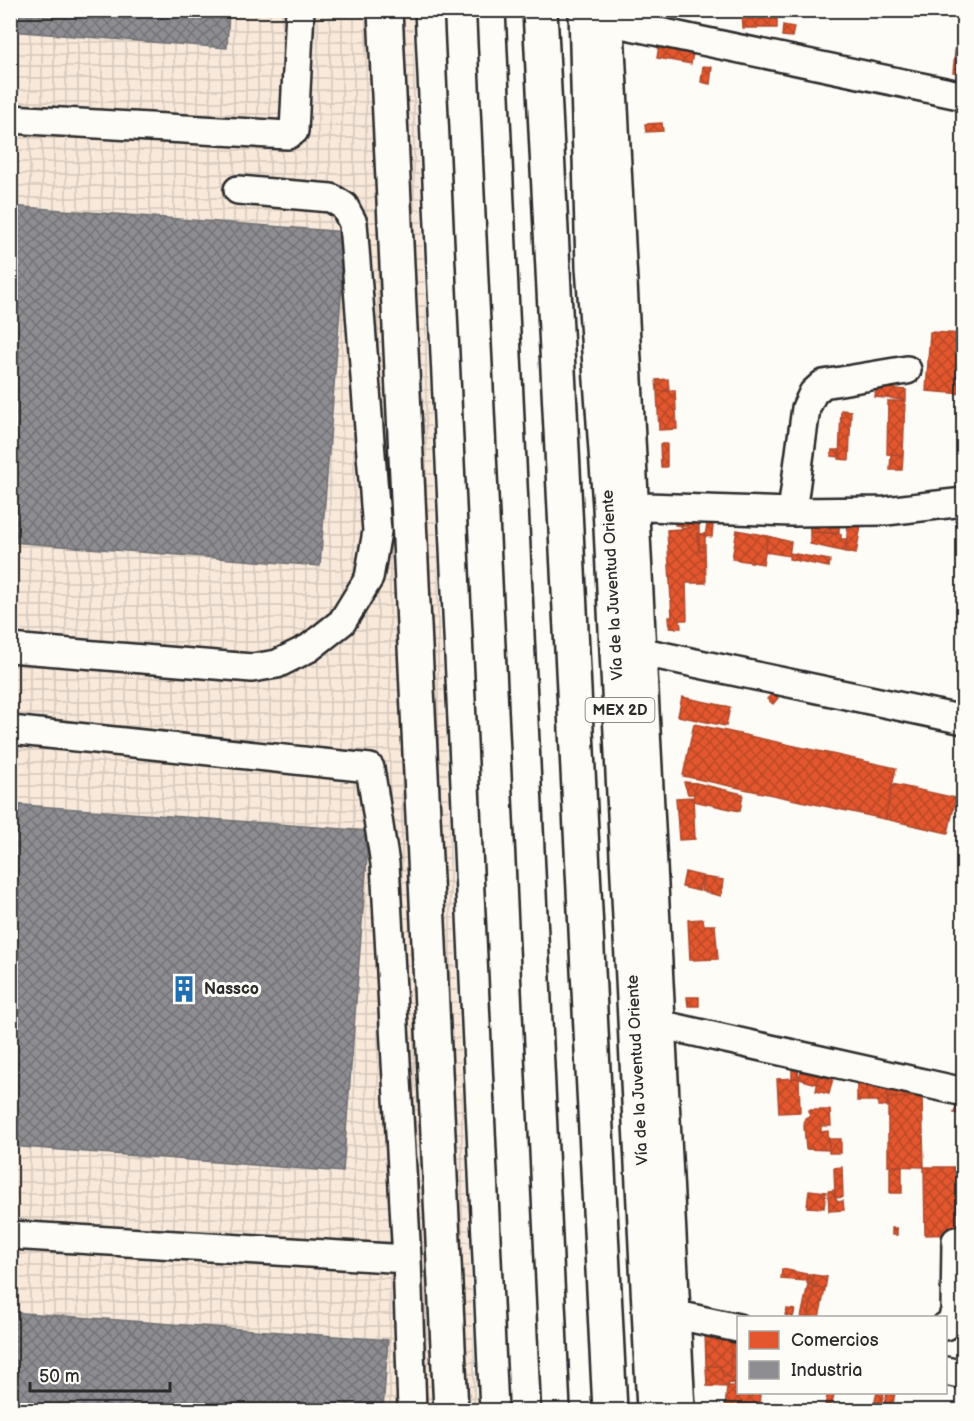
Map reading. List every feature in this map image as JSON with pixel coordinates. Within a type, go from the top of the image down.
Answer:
[{"type":"main road","points":[[386,10],[451,1410]]},
{"type":"main road","points":[[405,10],[470,1410]]},
{"type":"main road","name":"MEX 2D","points":[[540,10],[610,1410]]},
{"type":"main road","name":"Vía de la Juventud Oriente","points":[[598,15],[588,90],[592,267],[622,506],[663,1312],[654,1410]]},
{"type":"main road","points":[[544,93],[555,154],[560,161],[566,162],[576,155],[588,90]]},
{"type":"main road","points":[[553,270],[559,254],[558,194],[562,188],[569,187],[578,190],[582,197],[592,267]]},
{"type":"lane","points":[[10,119],[288,135],[294,131],[300,10]]},
{"type":"lane","points":[[429,10],[494,1410]]},
{"type":"lane","points":[[491,10],[556,1410]]},
{"type":"lane","points":[[963,96],[598,15],[622,506],[792,512],[886,510],[963,502]]},
{"type":"lane","points":[[10,648],[252,668],[277,664],[309,648],[342,622],[369,578],[377,531],[353,223],[344,206],[331,198],[238,190]]},
{"type":"lane","points":[[792,512],[806,408],[813,393],[823,384],[907,370]]},
{"type":"lane","points":[[629,649],[963,720]]},
{"type":"lane","points":[[10,730],[370,768],[385,864],[407,1259],[412,1410]]},
{"type":"lane","points":[[648,1022],[963,1092]]},
{"type":"lane","points":[[10,1235],[407,1259]]},
{"type":"lane","points":[[947,1325],[951,1323],[955,1311],[956,1241]]},
{"type":"lane","points":[[681,1410],[663,1312],[737,1328]]},
{"type":"lane","points":[[947,1371],[963,1374]]},
{"type":"shaded area","points":[[10,11],[412,11],[477,1410],[11,1410]]},
{"type":"building: Comercios","points":[[742,10],[777,10],[777,28],[743,28]]},
{"type":"building: Comercios","points":[[958,24],[964,24],[964,73],[953,72]]},
{"type":"building: Comercios","points":[[783,25],[794,27],[792,37],[782,36]]},
{"type":"building: Comercios","points":[[659,46],[693,53],[691,64],[657,58]]},
{"type":"building: Comercios","points":[[703,66],[712,67],[710,84],[701,82]]},
{"type":"building: Comercios","points":[[662,123],[663,131],[646,132],[645,124]]},
{"type":"building: Comercios","points":[[930,332],[964,334],[964,394],[926,391]]},
{"type":"building: Comercios","points":[[668,379],[669,391],[657,391],[656,380]]},
{"type":"building: Comercios","points":[[876,387],[906,390],[906,400],[875,397]]},
{"type":"building: Comercios","points":[[675,390],[677,429],[659,430],[657,391]]},
{"type":"building: Comercios","points":[[888,401],[905,401],[903,455],[887,454]]},
{"type":"building: Comercios","points":[[841,410],[851,411],[849,460],[839,459]]},
{"type":"building: Comercios","points":[[660,444],[667,444],[667,467],[661,467]]},
{"type":"building: Comercios","points":[[832,450],[840,450],[840,457],[831,456]]},
{"type":"building: Comercios","points":[[891,454],[903,455],[902,470],[890,470]]},
{"type":"building: Comercios","points":[[676,518],[699,523],[699,551],[705,550],[706,583],[686,583],[687,620],[680,620],[681,628],[670,628],[669,617],[672,617],[667,530],[692,528],[675,525]]},
{"type":"building: Comercios","points":[[809,518],[839,519],[839,533],[810,532]]},
{"type":"building: Comercios","points":[[848,519],[862,519],[856,554],[846,552]]},
{"type":"building: Comercios","points":[[707,524],[713,525],[712,537],[705,536]]},
{"type":"building: Comercios","points":[[737,530],[768,536],[763,564],[732,559]]},
{"type":"building: Comercios","points":[[810,532],[841,534],[841,539],[846,539],[846,552],[810,544]]},
{"type":"building: Comercios","points":[[697,533],[705,534],[705,550],[699,551]]},
{"type":"building: Comercios","points":[[768,536],[791,542],[789,556],[765,552]]},
{"type":"building: Comercios","points":[[790,553],[830,560],[829,567],[789,559]]},
{"type":"building: Comercios","points":[[773,693],[778,698],[773,704],[767,699]]},
{"type":"building: Comercios","points":[[682,697],[730,707],[726,726],[678,716]]},
{"type":"building: Comercios","points":[[694,724],[896,768],[885,819],[683,776]]},
{"type":"building: Comercios","points":[[684,782],[696,783],[694,794],[688,794]]},
{"type":"building: Comercios","points":[[696,783],[743,794],[740,811],[693,801]]},
{"type":"building: Comercios","points":[[892,784],[956,798],[948,833],[885,819]]},
{"type":"building: Comercios","points":[[693,797],[695,839],[679,840],[676,798]]},
{"type":"building: Comercios","points":[[685,872],[702,876],[699,891],[682,887]]},
{"type":"building: Comercios","points":[[703,877],[723,880],[721,896],[701,891]]},
{"type":"building: Comercios","points":[[703,919],[704,925],[715,925],[718,959],[690,960],[688,920]]},
{"type":"building: Comercios","points":[[687,997],[699,997],[699,1006],[688,1006]]},
{"type":"building: Comercios","points":[[792,1070],[798,1071],[799,1078],[792,1078]]},
{"type":"building: Comercios","points":[[801,1072],[819,1076],[817,1084],[799,1079]]},
{"type":"building: Comercios","points":[[819,1076],[833,1078],[829,1094],[816,1091]]},
{"type":"building: Comercios","points":[[799,1078],[800,1112],[779,1113],[777,1079]]},
{"type":"building: Comercios","points":[[857,1084],[867,1086],[868,1101],[857,1101]]},
{"type":"building: Comercios","points":[[867,1086],[887,1090],[887,1106],[878,1106],[878,1101],[868,1101]]},
{"type":"building: Comercios","points":[[887,1090],[922,1097],[888,1098]]},
{"type":"building: Comercios","points":[[922,1097],[924,1167],[888,1166],[888,1098]]},
{"type":"building: Comercios","points":[[956,1107],[964,1108],[964,1115],[954,1113]]},
{"type":"building: Comercios","points":[[809,1110],[830,1110],[831,1126],[821,1126],[821,1132],[828,1131],[829,1150],[806,1149],[804,1126],[805,1118],[810,1118]]},
{"type":"building: Comercios","points":[[829,1139],[841,1139],[841,1153],[829,1153]]},
{"type":"building: Comercios","points":[[890,1166],[902,1166],[902,1193],[890,1193]]},
{"type":"building: Comercios","points":[[842,1167],[843,1197],[835,1198],[834,1168]]},
{"type":"building: Comercios","points":[[924,1167],[964,1167],[964,1234],[925,1235]]},
{"type":"building: Comercios","points":[[809,1190],[826,1192],[824,1208],[807,1207]]},
{"type":"building: Comercios","points":[[835,1190],[835,1198],[838,1202],[843,1201],[844,1210],[829,1211],[828,1191]]},
{"type":"building: Comercios","points":[[892,1228],[897,1228],[897,1235],[892,1235]]},
{"type":"building: Comercios","points":[[782,1269],[807,1274],[807,1281],[781,1279]]},
{"type":"building: Comercios","points":[[809,1274],[814,1275],[812,1283],[807,1283]]},
{"type":"building: Comercios","points":[[814,1275],[827,1277],[825,1289],[811,1285]]},
{"type":"building: Comercios","points":[[808,1284],[814,1286],[808,1316],[801,1316]]},
{"type":"building: Comercios","points":[[814,1287],[825,1289],[819,1316],[808,1316]]},
{"type":"building: Comercios","points":[[787,1309],[795,1310],[793,1316],[785,1315]]},
{"type":"building: Comercios","points":[[705,1329],[732,1335],[730,1377],[723,1376],[720,1366],[706,1366]]},
{"type":"building: Comercios","points":[[732,1335],[737,1336],[737,1386],[730,1382],[727,1387],[707,1386],[706,1366],[720,1366],[723,1376],[730,1377]]},
{"type":"building: Comercios","points":[[727,1386],[737,1386],[737,1394],[760,1394],[759,1410],[725,1410]]},
{"type":"building: Comercios","points":[[828,1394],[834,1394],[831,1410],[824,1410]]},
{"type":"building: Comercios","points":[[877,1394],[884,1394],[880,1410],[873,1410]]},
{"type":"building: Comercios","points":[[886,1394],[895,1394],[892,1410],[883,1408]]},
{"type":"building: Industria","points":[[10,10],[229,10],[227,48],[10,31]]},
{"type":"building: Industria","points":[[10,206],[346,232],[320,566],[10,542]]},
{"type":"building: Industria","name":"Nassco","points":[[10,804],[369,831],[343,1172],[10,1146]]},
{"type":"building: Industria","points":[[10,1312],[388,1340],[383,1410],[10,1410]]},
{"type":"place","name":"Nassco","points":[[184,989]]}]
